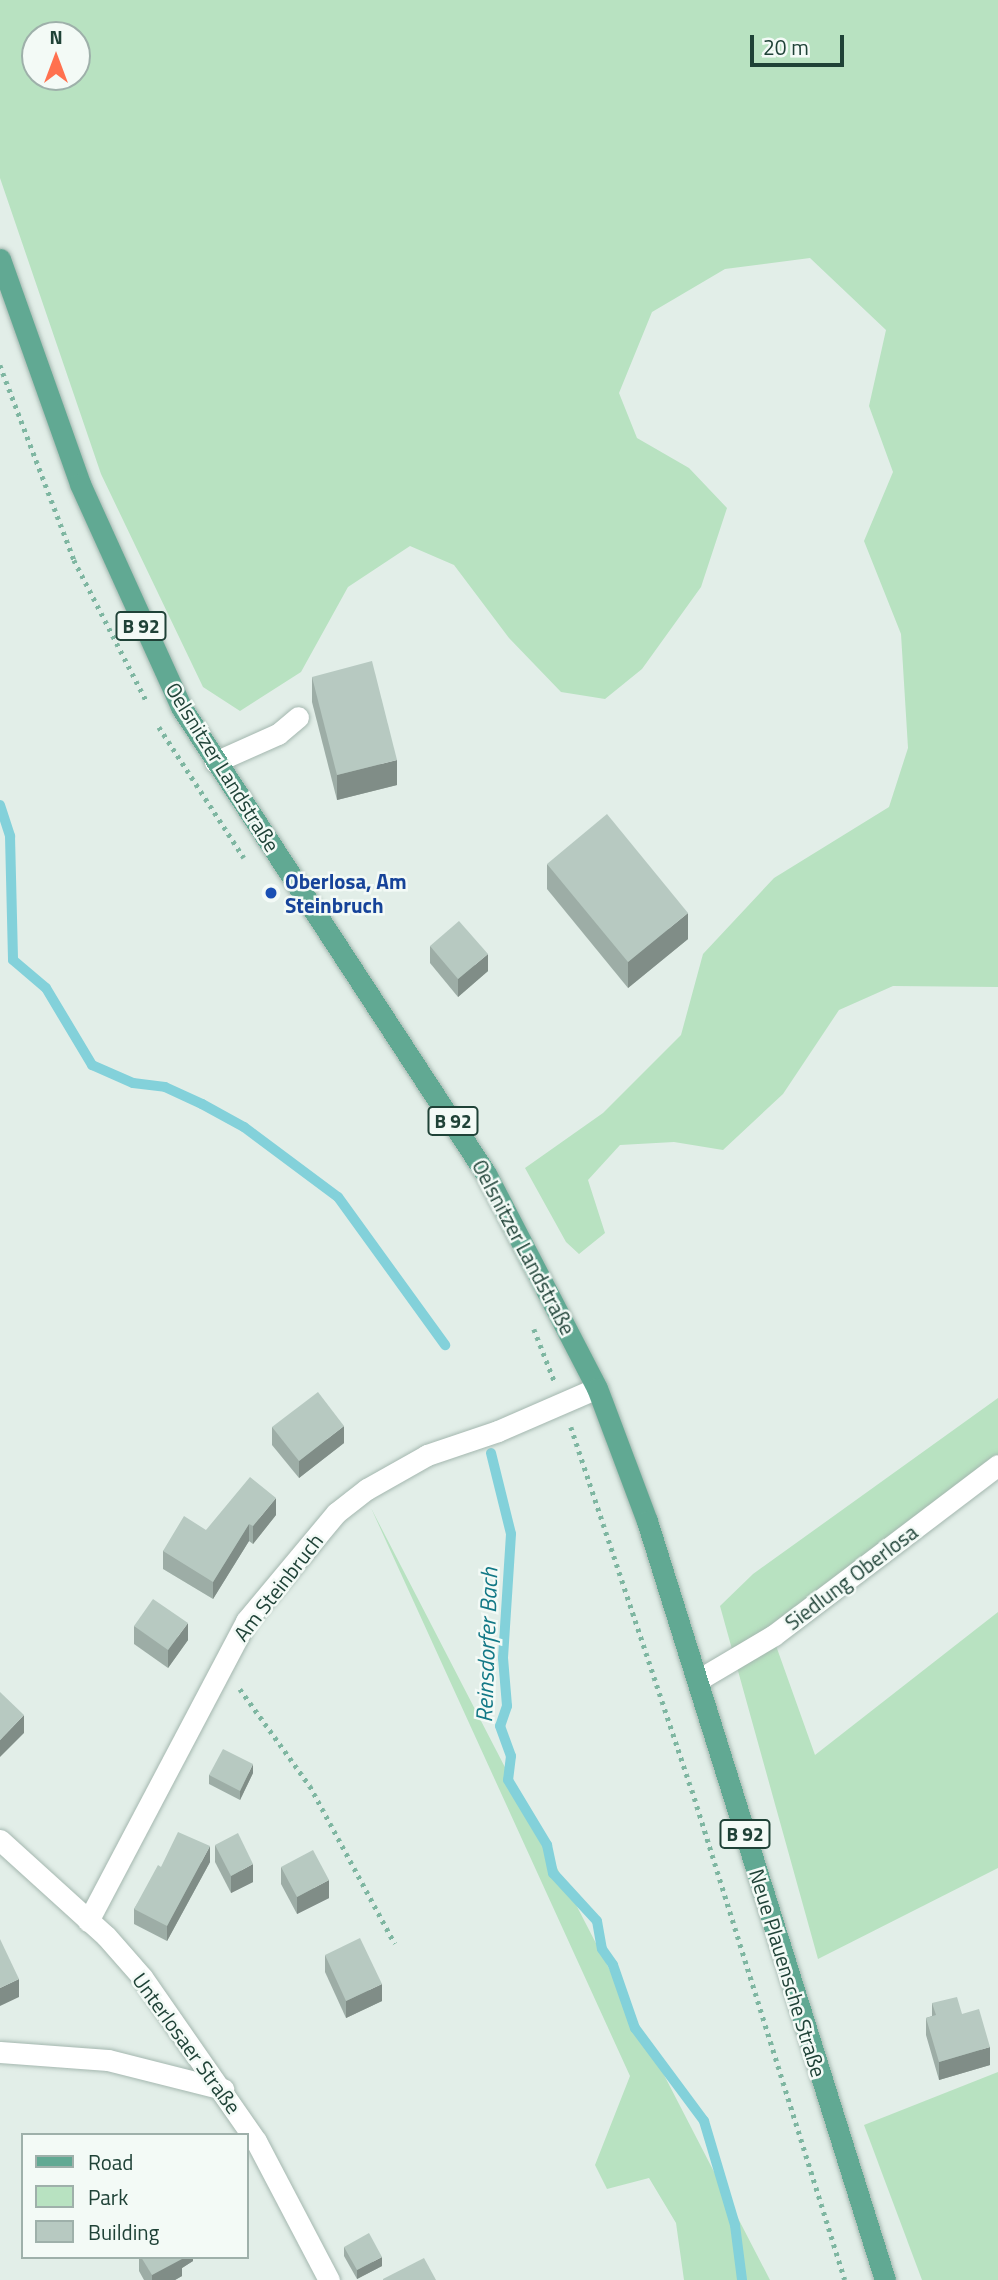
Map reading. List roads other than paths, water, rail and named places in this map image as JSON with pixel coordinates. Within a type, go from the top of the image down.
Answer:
[{"type":"main road","name":"Oelsnitzer Landstraße","points":[[0,259],[80,484],[135,613],[181,707],[486,1174],[597,1388]]},
{"type":"main road","name":"Neue Plauensche Straße","points":[[597,1388],[647,1521],[885,2280]]},
{"type":"street","points":[[215,762],[278,734],[298,717]]},
{"type":"street","name":"Am Steinbruch","points":[[88,1921],[246,1621],[336,1513],[367,1489],[427,1455],[597,1388]]},
{"type":"street","name":"Siedlung Oberlosa","points":[[698,1680],[774,1635],[998,1465]]},
{"type":"street","name":"Unterlosaer Straße","points":[[0,1840],[88,1921],[142,1977],[223,2089],[256,2141],[329,2280]]},
{"type":"street","points":[[0,2052],[17,2049],[108,2060],[223,2089]]},
{"type":"waterway","name":"Reinsdorfer Bach","points":[[0,805],[10,836],[13,960],[46,988],[92,1065],[133,1083],[165,1087],[202,1104],[244,1127],[338,1197],[445,1345]]},
{"type":"waterway","name":"Reinsdorfer Bach","points":[[491,1453],[511,1534],[503,1658],[507,1706],[500,1726],[511,1756],[508,1780],[547,1845],[553,1873],[597,1921],[602,1949],[613,1965],[635,2028],[704,2121],[735,2225],[742,2280]]},
{"type":"place","name":"Oberlosa, Am Steinbruch","points":[[271,893]]}]
